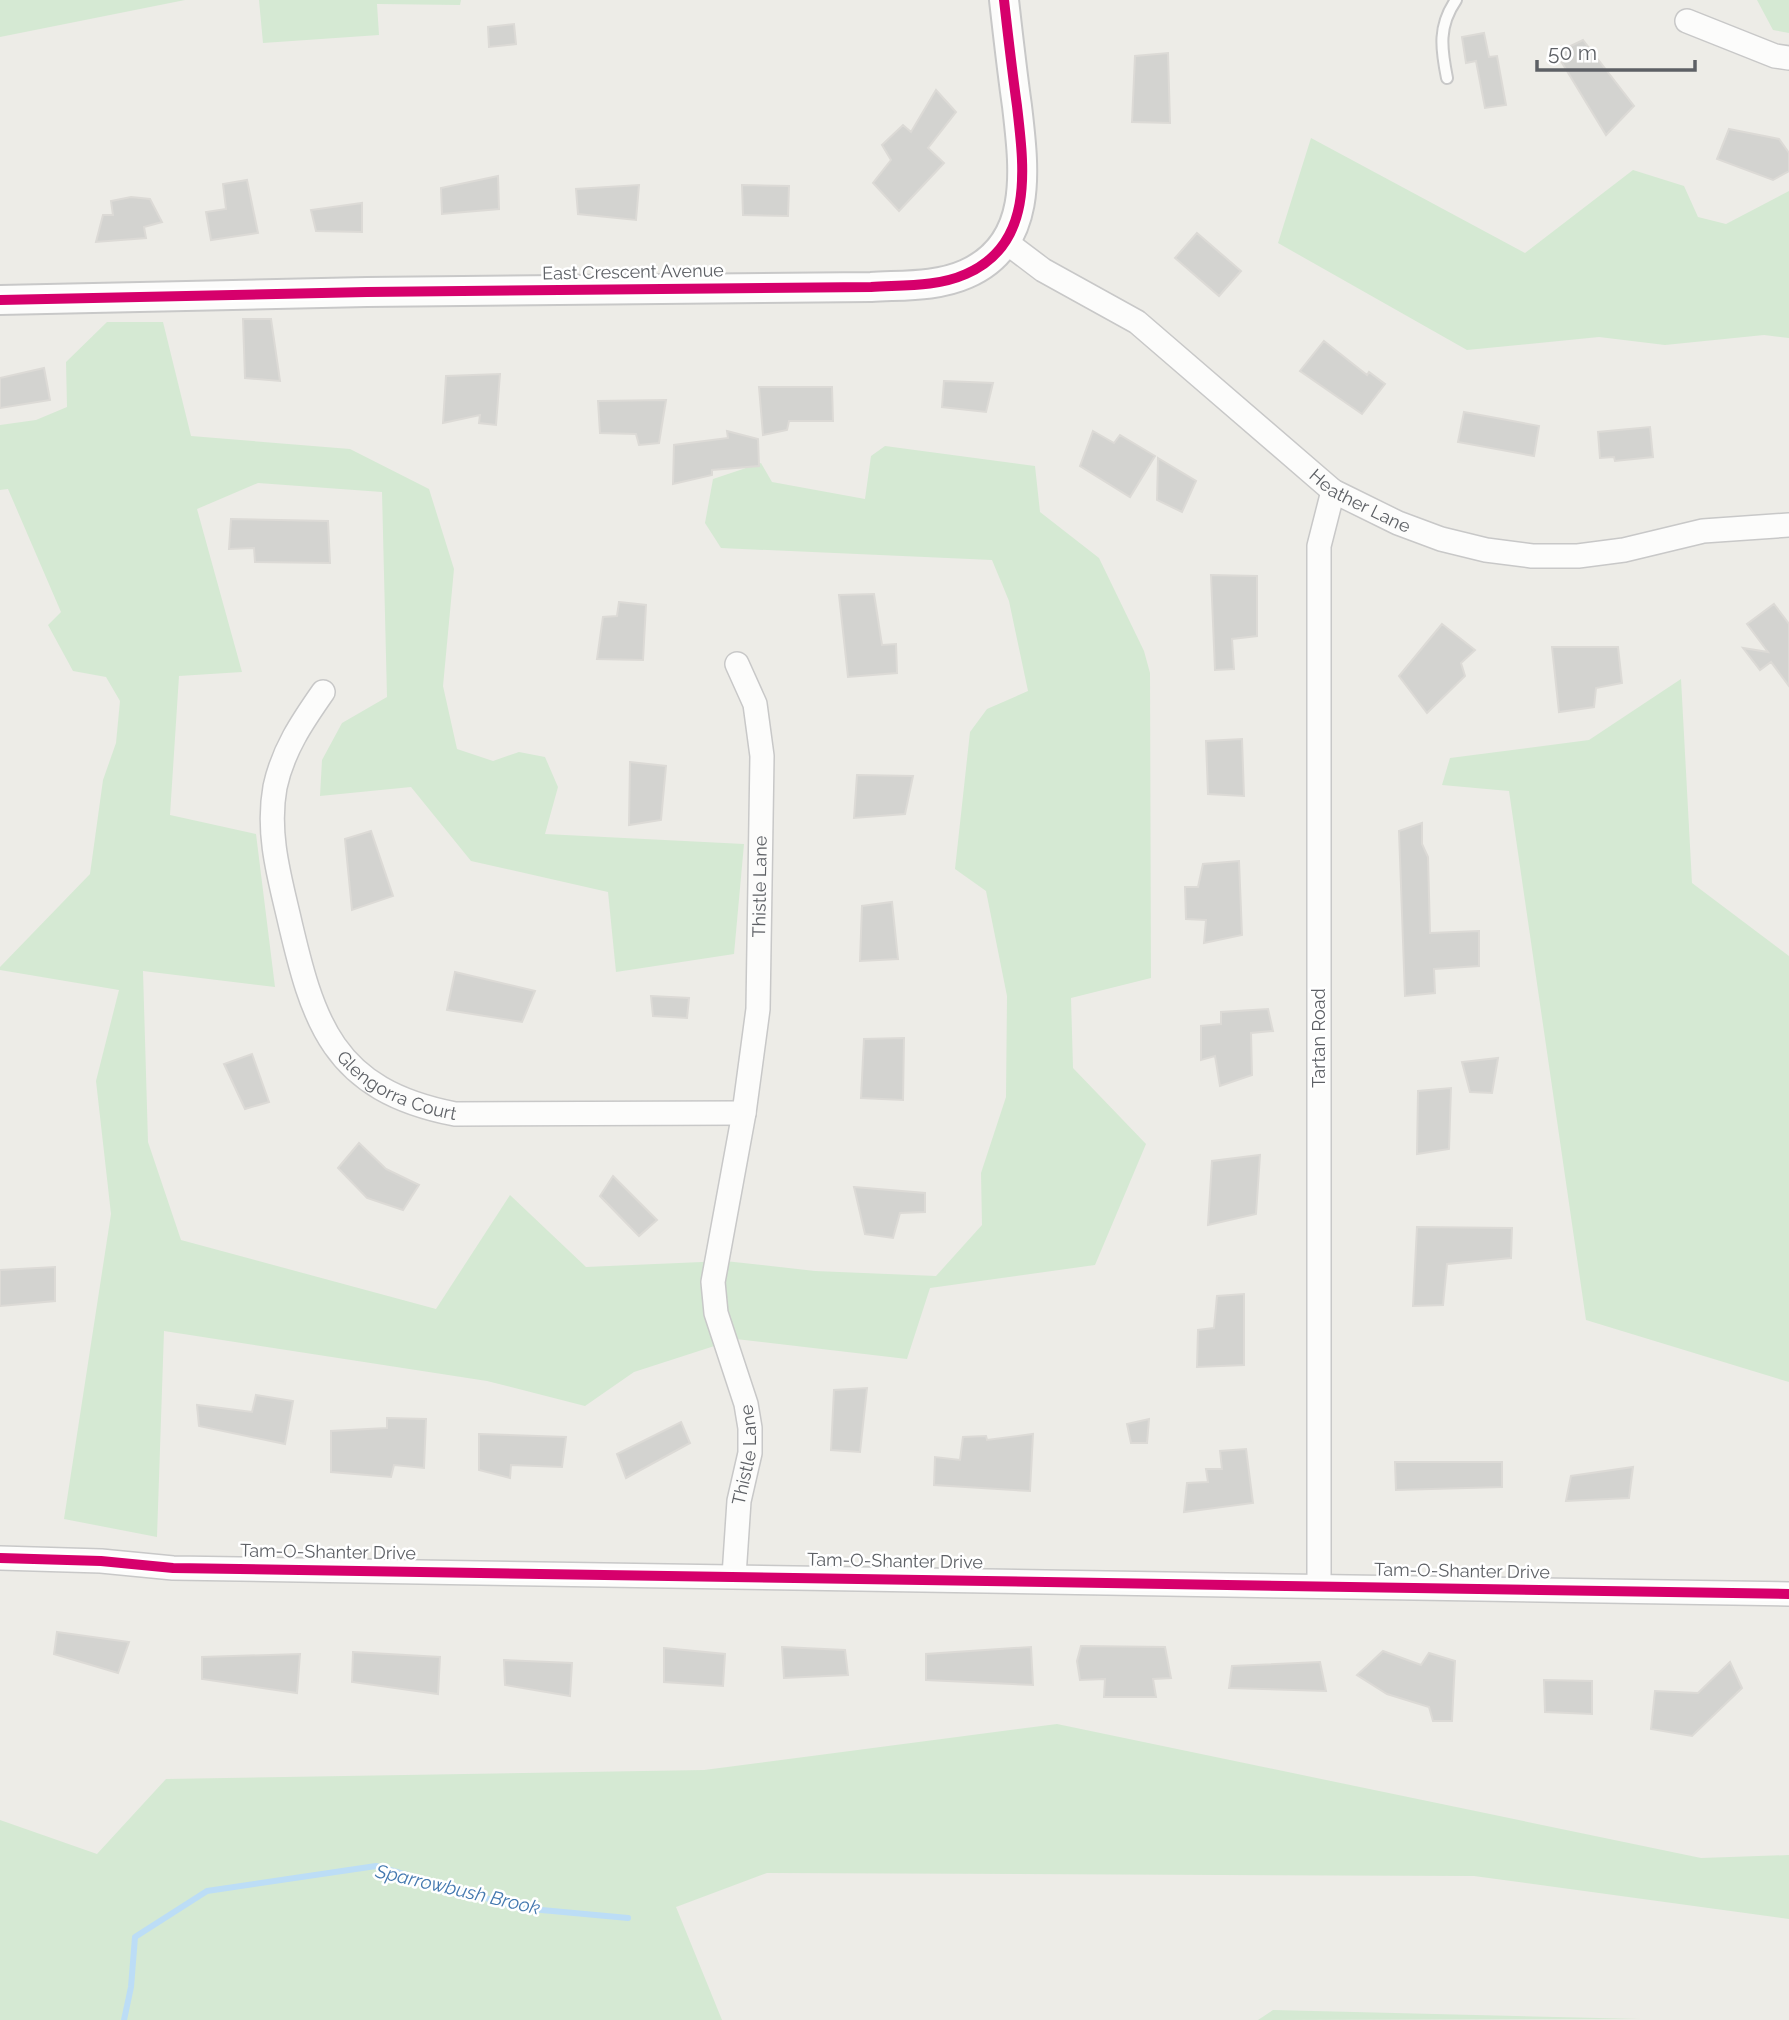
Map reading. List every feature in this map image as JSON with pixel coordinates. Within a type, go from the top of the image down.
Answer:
[{"type":"street","name":"East Crescent Avenue","points":[[0,300],[354,292],[872,287],[953,279],[978,269],[1006,242],[1022,204],[1024,179],[1004,0]]},
{"type":"street","points":[[1687,21],[1775,56],[1789,58]]},
{"type":"street","name":"Heather Lane","points":[[1006,242],[1043,270],[1137,322],[1333,491],[1441,539],[1486,550],[1532,556],[1578,556],[1623,550],[1703,531],[1789,526]]},
{"type":"street","name":"Tartan Road","points":[[1319,1586],[1319,546],[1333,491]]},
{"type":"street","name":"Thistle Lane","points":[[734,1576],[738,1501],[750,1453],[750,1429],[746,1404],[716,1313],[714,1264],[744,1112],[758,1009],[762,756],[755,704],[737,664]]},
{"type":"street","name":"Glengorra Court","points":[[323,692],[298,726],[284,757],[272,818],[274,852],[313,1009],[327,1036],[348,1062],[394,1096],[425,1108],[455,1114],[744,1112]]},
{"type":"street","name":"Tam-O-Shanter Drive","points":[[0,1558],[101,1561],[173,1568],[1789,1594]]},
{"type":"lane","points":[[1447,78],[1441,34],[1444,20],[1456,0]]},
{"type":"green space","points":[[0,0],[185,0],[0,37]]},
{"type":"green space","points":[[259,0],[461,0],[460,5],[377,4],[379,35],[263,43]]},
{"type":"green space","points":[[1757,0],[1789,0],[1789,33],[1773,30]]},
{"type":"green space","points":[[1311,138],[1525,253],[1633,170],[1684,186],[1698,217],[1726,224],[1789,191],[1789,338],[1764,335],[1665,345],[1599,337],[1467,350],[1278,243]]},
{"type":"green space","points":[[107,322],[163,322],[191,436],[350,449],[429,489],[454,569],[443,686],[457,749],[493,761],[519,752],[545,757],[558,787],[545,834],[744,844],[734,954],[616,972],[608,892],[471,861],[411,787],[320,796],[322,760],[342,723],[387,697],[382,492],[258,483],[197,509],[242,672],[179,676],[170,815],[256,834],[275,987],[143,971],[148,1142],[181,1240],[436,1309],[510,1195],[586,1267],[725,1261],[815,1271],[936,1276],[982,1225],[981,1173],[1006,1097],[1007,996],[986,891],[955,869],[970,732],[987,709],[1028,691],[1009,601],[992,560],[721,548],[705,523],[713,479],[761,463],[772,482],[865,499],[871,456],[885,446],[1035,466],[1040,512],[1099,558],[1144,651],[1150,673],[1151,978],[1071,998],[1073,1068],[1146,1144],[1095,1265],[930,1288],[907,1359],[736,1339],[634,1372],[585,1406],[487,1381],[164,1331],[157,1537],[64,1519],[111,1214],[96,1081],[119,990],[0,970],[0,967],[90,874],[103,780],[116,743],[120,701],[106,677],[73,671],[48,625],[61,612],[8,489],[0,490],[0,425],[36,420],[67,407],[66,362]]},
{"type":"green space","points":[[1681,679],[1692,883],[1789,956],[1789,1382],[1586,1320],[1509,791],[1442,785],[1450,758],[1589,740]]},
{"type":"green space","points":[[1057,1724],[1701,1858],[1789,1855],[1789,1919],[1474,1876],[767,1873],[676,1907],[722,2020],[0,2020],[0,1820],[97,1854],[166,1779],[704,1770]]},
{"type":"green space","points":[[1273,2010],[1641,2019],[1258,2020]]},
{"type":"building","points":[[514,24],[516,44],[489,47],[488,27]]},
{"type":"building","points":[[1484,33],[1489,57],[1497,56],[1506,105],[1485,108],[1476,61],[1466,63],[1462,37]]},
{"type":"building","points":[[1583,40],[1634,106],[1606,135],[1556,53]]},
{"type":"building","points":[[1168,53],[1170,123],[1132,122],[1135,56]]},
{"type":"building","points":[[936,90],[956,112],[928,148],[944,163],[899,211],[873,183],[891,160],[882,145],[903,125],[911,132]]},
{"type":"building","points":[[1729,129],[1779,139],[1789,153],[1789,171],[1773,180],[1717,159]]},
{"type":"building","points":[[498,176],[499,209],[442,214],[441,188]]},
{"type":"building","points":[[247,180],[258,233],[211,240],[206,212],[226,209],[223,184]]},
{"type":"building","points":[[639,185],[636,220],[578,214],[576,189]]},
{"type":"building","points":[[742,185],[789,186],[788,216],[743,215]]},
{"type":"building","points":[[131,197],[150,199],[162,222],[144,227],[146,238],[96,242],[103,215],[113,215],[111,201]]},
{"type":"building","points":[[362,203],[362,232],[316,231],[311,210]]},
{"type":"building","points":[[1197,233],[1241,271],[1219,296],[1175,258]]},
{"type":"building","points":[[243,319],[271,319],[280,381],[245,378]]},
{"type":"building","points":[[1324,341],[1367,375],[1369,372],[1385,384],[1362,414],[1300,371]]},
{"type":"building","points":[[44,368],[50,400],[0,408],[0,378]]},
{"type":"building","points":[[500,374],[496,425],[479,423],[480,415],[443,423],[446,376]]},
{"type":"building","points":[[944,381],[993,383],[986,412],[942,407]]},
{"type":"building","points":[[759,387],[832,387],[833,421],[789,421],[787,430],[763,435]]},
{"type":"building","points":[[666,400],[659,443],[639,445],[636,434],[600,433],[598,401]]},
{"type":"building","points":[[1464,412],[1539,426],[1534,456],[1458,442]]},
{"type":"building","points":[[1650,427],[1653,457],[1615,461],[1614,457],[1600,458],[1598,432]]},
{"type":"building","points":[[727,431],[758,439],[759,466],[712,470],[712,475],[673,484],[674,445],[728,438]]},
{"type":"building","points":[[1093,431],[1114,443],[1120,435],[1155,456],[1130,497],[1080,466]]},
{"type":"building","points":[[1158,458],[1196,481],[1182,512],[1157,500]]},
{"type":"building","points":[[231,519],[328,521],[330,563],[255,562],[254,548],[229,549]]},
{"type":"building","points":[[1211,575],[1257,576],[1257,636],[1232,639],[1234,669],[1215,670]]},
{"type":"building","points":[[874,594],[882,645],[896,644],[897,673],[848,677],[839,595]]},
{"type":"building","points":[[619,602],[646,605],[643,660],[597,659],[603,617],[617,616]]},
{"type":"building","points":[[1774,604],[1789,624],[1789,686],[1771,662],[1760,670],[1743,648],[1768,652],[1747,624]]},
{"type":"building","points":[[1442,624],[1475,650],[1461,663],[1465,676],[1427,713],[1399,676]]},
{"type":"building","points":[[1552,647],[1618,647],[1622,683],[1596,688],[1594,707],[1559,712]]},
{"type":"building","points":[[1242,739],[1244,796],[1208,794],[1206,741]]},
{"type":"building","points":[[630,762],[666,766],[661,820],[629,825]]},
{"type":"building","points":[[857,775],[913,776],[905,814],[854,818]]},
{"type":"building","points":[[1422,823],[1422,844],[1428,857],[1430,933],[1479,931],[1479,966],[1434,969],[1435,993],[1405,996],[1399,831]]},
{"type":"building","points":[[371,831],[393,896],[352,910],[345,839]]},
{"type":"building","points":[[1239,861],[1242,935],[1204,943],[1206,920],[1186,919],[1185,887],[1198,887],[1203,864]]},
{"type":"building","points":[[892,902],[898,959],[860,961],[862,906]]},
{"type":"building","points":[[455,972],[535,991],[522,1022],[447,1010]]},
{"type":"building","points":[[651,996],[689,998],[687,1018],[653,1016]]},
{"type":"building","points":[[1268,1009],[1273,1031],[1251,1033],[1252,1075],[1220,1086],[1215,1056],[1201,1060],[1201,1026],[1221,1024],[1221,1012]]},
{"type":"building","points":[[904,1038],[903,1100],[861,1098],[864,1039]]},
{"type":"building","points":[[252,1054],[269,1102],[245,1109],[224,1064]]},
{"type":"building","points":[[1498,1058],[1492,1093],[1470,1092],[1462,1062]]},
{"type":"building","points":[[1451,1088],[1449,1149],[1417,1154],[1418,1091]]},
{"type":"building","points":[[359,1143],[386,1169],[419,1185],[403,1210],[367,1198],[338,1168]]},
{"type":"building","points":[[1260,1155],[1256,1214],[1208,1225],[1212,1161]]},
{"type":"building","points":[[613,1176],[657,1220],[639,1236],[600,1196]]},
{"type":"building","points":[[854,1187],[925,1193],[925,1212],[900,1213],[893,1238],[865,1234]]},
{"type":"building","points":[[1417,1227],[1512,1228],[1511,1258],[1447,1264],[1443,1305],[1413,1306]]},
{"type":"building","points":[[55,1267],[55,1301],[0,1306],[0,1270]]},
{"type":"building","points":[[1244,1294],[1244,1365],[1197,1367],[1198,1330],[1214,1328],[1217,1296]]},
{"type":"building","points":[[867,1388],[860,1452],[831,1450],[834,1390]]},
{"type":"building","points":[[256,1395],[293,1401],[285,1444],[199,1426],[197,1405],[252,1412]]},
{"type":"building","points":[[387,1418],[426,1419],[424,1468],[394,1465],[391,1477],[331,1472],[331,1431],[387,1428]]},
{"type":"building","points":[[1149,1419],[1147,1443],[1131,1443],[1127,1424]]},
{"type":"building","points":[[681,1422],[690,1443],[626,1478],[617,1454]]},
{"type":"building","points":[[479,1434],[566,1437],[562,1467],[511,1465],[510,1478],[479,1470]]},
{"type":"building","points":[[1033,1434],[1030,1491],[934,1485],[935,1457],[960,1460],[963,1437],[986,1436],[987,1440]]},
{"type":"building","points":[[1246,1449],[1253,1503],[1184,1512],[1187,1483],[1208,1482],[1206,1469],[1222,1469],[1220,1451]]},
{"type":"building","points":[[1395,1462],[1502,1462],[1502,1487],[1396,1490]]},
{"type":"building","points":[[1633,1467],[1629,1498],[1566,1501],[1571,1476]]},
{"type":"building","points":[[57,1632],[129,1642],[118,1673],[54,1654]]},
{"type":"building","points":[[1081,1646],[1165,1647],[1171,1678],[1153,1679],[1156,1697],[1104,1697],[1105,1679],[1080,1680],[1077,1661]]},
{"type":"building","points":[[782,1647],[845,1650],[848,1675],[784,1678]]},
{"type":"building","points":[[1031,1647],[1033,1685],[926,1680],[926,1654]]},
{"type":"building","points":[[664,1648],[725,1654],[723,1686],[664,1682]]},
{"type":"building","points":[[1383,1651],[1421,1665],[1429,1653],[1455,1661],[1452,1721],[1433,1721],[1429,1707],[1387,1694],[1357,1675]]},
{"type":"building","points":[[353,1652],[440,1657],[438,1694],[352,1682]]},
{"type":"building","points":[[300,1654],[297,1693],[202,1679],[202,1657]]},
{"type":"building","points":[[504,1660],[572,1663],[570,1696],[505,1685]]},
{"type":"building","points":[[1320,1662],[1326,1691],[1229,1688],[1232,1666]]},
{"type":"building","points":[[1730,1662],[1742,1688],[1692,1736],[1651,1729],[1655,1691],[1698,1693]]},
{"type":"building","points":[[1544,1680],[1592,1681],[1592,1714],[1545,1712]]},
{"type":"waterway","name":"Sparrowbush Brook","points":[[124,2020],[131,1987],[135,1937],[207,1891],[376,1866],[520,1908],[628,1918]]},
{"type":"cycle path","points":[[0,300],[367,292],[871,287],[920,285],[955,278],[988,261],[1004,244],[1014,224],[1020,202],[1022,154],[1004,0]]},
{"type":"cycle path","points":[[0,1558],[101,1561],[173,1568],[1789,1594]]}]
